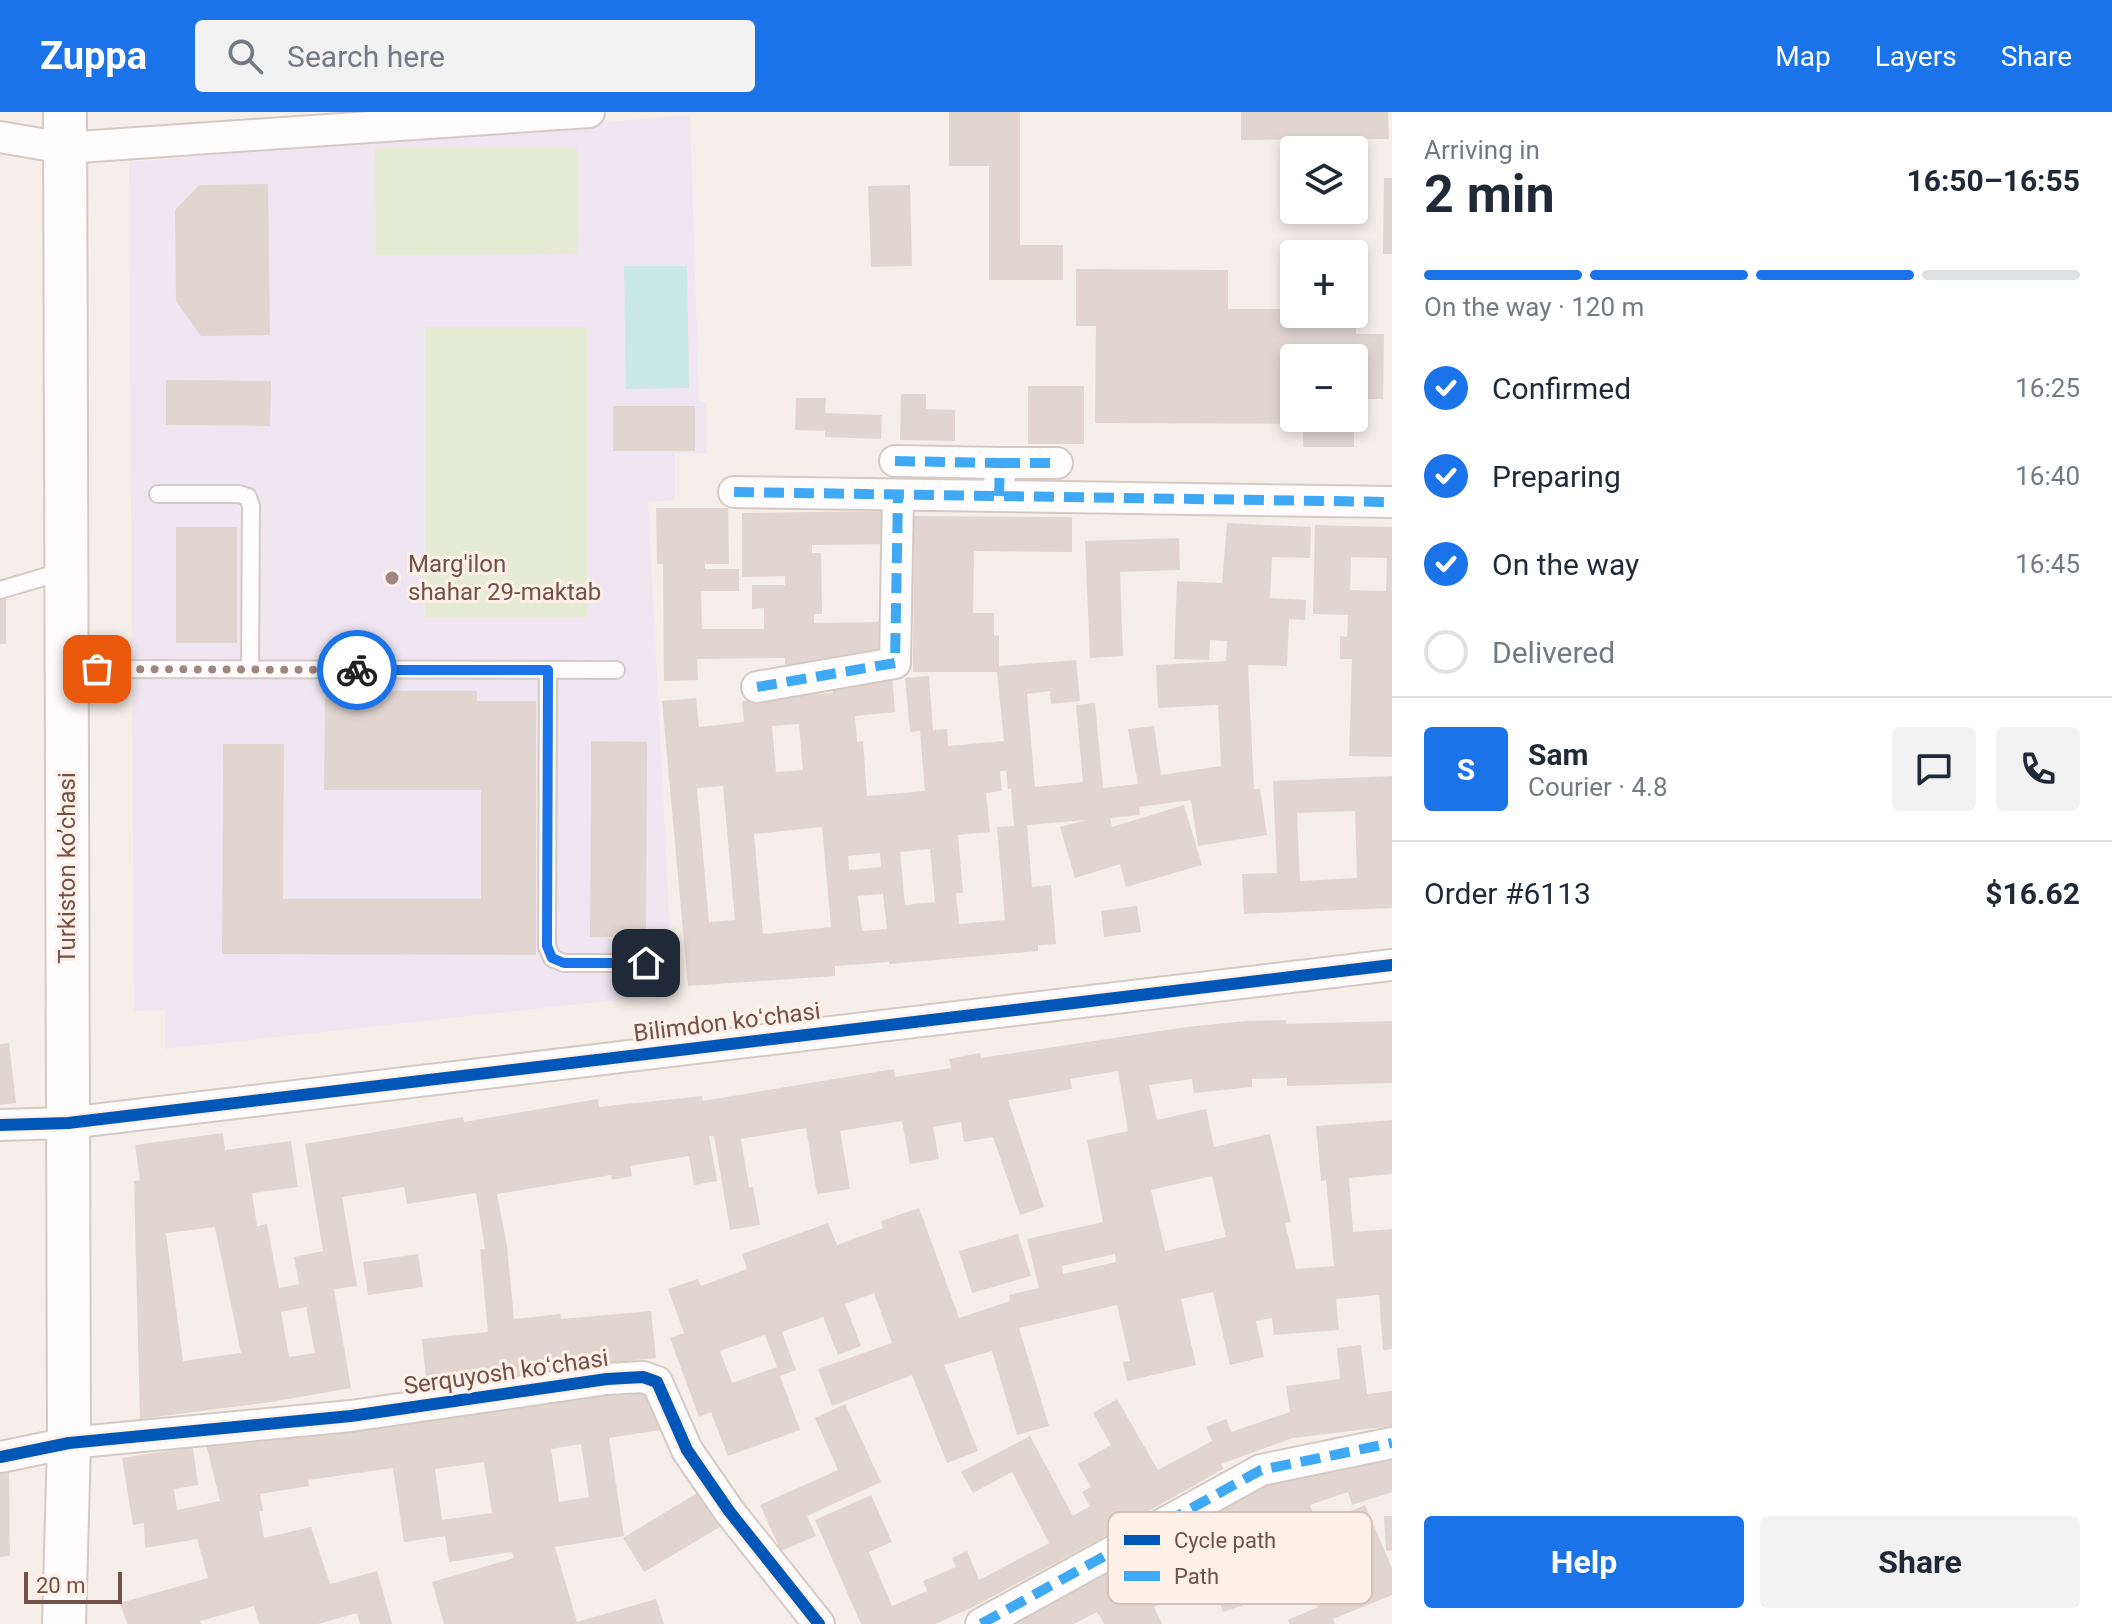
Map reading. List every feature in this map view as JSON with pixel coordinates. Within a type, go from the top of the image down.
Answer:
[{"type":"main road","name":"Turkiston ko’chasi","points":[[64,1624],[69,1443],[65,130]]},
{"type":"street","points":[[0,137],[65,130],[589,112]]},
{"type":"street","points":[[895,461],[1057,463]]},
{"type":"street","points":[[999,496],[1000,463]]},
{"type":"street","points":[[734,492],[1392,502]]},
{"type":"street","points":[[757,687],[895,663],[898,495]]},
{"type":"street","name":"Bilimdon koʻchasi","points":[[0,1125],[68,1123],[1392,965]]},
{"type":"street","name":"Serquyosh koʻchasi","points":[[0,1457],[69,1443],[351,1416],[607,1379],[643,1377],[657,1382],[687,1450],[729,1511],[819,1624]]},
{"type":"street","points":[[1185,1512],[1261,1470],[1392,1443]]},
{"type":"street","points":[[981,1624],[1108,1554]]},
{"type":"lane","points":[[158,494],[239,494],[248,497],[251,506],[250,669]]},
{"type":"lane","points":[[0,590],[66,571]]},
{"type":"lane","points":[[66,669],[616,670]]},
{"type":"lane","points":[[548,670],[547,946],[552,958],[564,963],[646,963]]},
{"type":"shaded area","name":"Marg'ilon shahar 29-maktab","points":[[690,115],[699,402],[706,402],[707,453],[675,453],[675,500],[648,502],[673,994],[165,1049],[165,1010],[134,1011],[129,162]]},
{"type":"green space","points":[[577,147],[578,254],[376,255],[375,148]]},
{"type":"green space","points":[[425,327],[587,327],[587,617],[425,617]]},
{"type":"water","points":[[624,266],[687,266],[689,388],[626,389]]},
{"type":"building","points":[[949,112],[1020,112],[1020,245],[1063,245],[1063,280],[989,280],[989,166],[949,166]]},
{"type":"building","points":[[1241,112],[1388,112],[1389,139],[1368,139],[1368,136],[1280,136],[1280,140],[1241,140]]},
{"type":"building","points":[[1384,178],[1392,178],[1392,254],[1383,254]]},
{"type":"building","points":[[268,184],[270,335],[201,336],[176,301],[175,210],[199,185]]},
{"type":"building","points":[[910,185],[912,266],[871,267],[868,186]]},
{"type":"building","points":[[1076,269],[1228,270],[1228,309],[1280,309],[1280,328],[1356,328],[1356,334],[1384,334],[1383,399],[1368,399],[1368,344],[1280,344],[1280,424],[1095,423],[1096,326],[1076,326]]},
{"type":"building","points":[[166,380],[271,381],[270,426],[166,425]]},
{"type":"building","points":[[1028,386],[1084,386],[1084,444],[1028,444]]},
{"type":"building","points":[[901,394],[926,394],[926,409],[955,410],[955,441],[900,440]]},
{"type":"building","points":[[796,398],[826,398],[825,413],[882,415],[881,439],[825,437],[825,431],[795,430]]},
{"type":"building","points":[[613,406],[695,406],[695,451],[613,451]]},
{"type":"building","points":[[1303,432],[1354,432],[1354,447],[1303,447]]},
{"type":"building","points":[[656,508],[728,508],[729,564],[705,564],[705,569],[739,569],[739,591],[701,591],[702,629],[764,629],[764,608],[752,609],[752,585],[785,585],[785,576],[742,577],[742,513],[887,511],[887,544],[812,545],[812,553],[821,553],[822,614],[814,614],[814,623],[886,622],[886,660],[785,669],[785,658],[697,659],[698,680],[664,681],[663,564],[657,564]]},
{"type":"building","points":[[914,516],[1072,517],[1072,552],[974,551],[973,613],[994,613],[994,635],[999,636],[999,666],[1076,660],[1080,701],[1051,704],[1050,691],[1027,694],[1035,787],[1083,782],[1076,705],[1095,703],[1103,788],[1138,784],[1128,729],[1154,726],[1161,775],[1221,766],[1218,705],[1158,708],[1156,665],[1226,661],[1227,641],[1210,640],[1209,660],[1174,659],[1177,581],[1222,583],[1227,523],[1311,527],[1310,558],[1272,557],[1270,598],[1306,600],[1305,620],[1289,619],[1287,666],[1248,665],[1254,789],[1260,789],[1267,835],[1198,846],[1191,800],[1139,807],[1140,815],[1110,818],[1112,827],[1184,805],[1202,865],[1126,887],[1120,864],[1075,878],[1060,827],[1086,820],[1027,825],[1032,887],[1051,885],[1056,944],[1038,945],[1038,951],[835,966],[835,976],[688,986],[662,701],[696,698],[699,727],[744,722],[742,701],[833,693],[832,679],[892,674],[895,712],[855,716],[857,742],[863,741],[867,796],[925,791],[920,731],[910,732],[905,678],[929,676],[933,730],[947,729],[948,746],[1004,741],[997,672],[913,672]],"holes":[[[799,724],[803,770],[776,772],[772,726]],[[1000,771],[1006,771],[1014,826],[997,827],[1005,920],[959,924],[956,893],[963,893],[958,835],[990,832],[986,793],[1002,791]],[[723,786],[735,920],[709,922],[697,788]],[[822,827],[831,927],[763,934],[754,834]],[[930,849],[935,902],[905,905],[900,852]],[[880,853],[881,867],[849,870],[848,856]],[[883,894],[887,929],[862,931],[858,896]]]},
{"type":"building","points":[[1315,525],[1392,527],[1392,757],[1349,756],[1352,659],[1340,659],[1340,636],[1347,637],[1348,615],[1313,614]],"holes":[[[1351,557],[1387,558],[1386,591],[1350,590]]]},
{"type":"building","points":[[176,527],[237,527],[237,643],[176,643]]},
{"type":"building","points":[[1179,538],[1180,570],[1120,572],[1123,656],[1090,658],[1085,541]]},
{"type":"building","points":[[6,594],[6,644],[0,644],[0,596]]},
{"type":"building","points":[[325,691],[477,691],[477,701],[536,701],[536,955],[222,954],[223,744],[284,744],[283,899],[481,899],[481,790],[324,790]]},
{"type":"building","points":[[591,741],[647,742],[646,937],[590,937]]},
{"type":"building","points":[[1392,776],[1392,908],[1244,914],[1242,874],[1277,873],[1273,781]],"holes":[[[1355,811],[1357,878],[1300,881],[1297,813]]]},
{"type":"building","points":[[1137,906],[1141,932],[1104,937],[1101,911]]},
{"type":"building","points":[[1286,1020],[1286,1024],[1392,1021],[1392,1083],[1287,1086],[1287,1078],[1252,1079],[1252,1087],[1194,1093],[1192,1079],[1149,1085],[1157,1120],[1206,1109],[1214,1147],[1270,1134],[1291,1222],[1285,1223],[1296,1269],[1334,1266],[1326,1180],[1321,1181],[1316,1126],[1392,1120],[1392,1174],[1349,1178],[1353,1232],[1392,1229],[1392,1349],[1383,1350],[1379,1295],[1336,1299],[1339,1330],[1274,1335],[1272,1318],[1256,1321],[1264,1357],[1230,1365],[1213,1292],[1181,1299],[1196,1365],[1127,1381],[1123,1362],[1130,1361],[1117,1305],[1019,1328],[1049,1426],[1017,1435],[992,1351],[944,1365],[978,1451],[947,1463],[912,1375],[832,1406],[818,1369],[892,1343],[874,1293],[845,1304],[861,1346],[838,1355],[823,1317],[782,1332],[796,1370],[780,1376],[800,1430],[728,1456],[711,1412],[699,1417],[670,1338],[684,1333],[668,1289],[698,1279],[701,1286],[747,1269],[742,1254],[828,1223],[837,1245],[883,1228],[881,1221],[919,1208],[959,1318],[1010,1301],[1009,1295],[1039,1288],[1027,1239],[1103,1222],[1087,1140],[1128,1131],[1118,1071],[1070,1079],[1072,1089],[1008,1100],[1044,1207],[1020,1215],[993,1137],[964,1142],[961,1122],[933,1127],[939,1159],[910,1164],[902,1121],[840,1131],[850,1189],[817,1194],[806,1128],[741,1139],[749,1187],[753,1187],[760,1225],[730,1230],[714,1136],[709,1136],[717,1181],[694,1185],[689,1156],[630,1166],[632,1176],[612,1180],[611,1175],[497,1194],[507,1246],[514,1319],[560,1314],[561,1319],[651,1311],[656,1358],[566,1367],[566,1373],[427,1387],[422,1339],[488,1332],[480,1249],[485,1249],[476,1193],[407,1204],[404,1187],[342,1197],[357,1286],[334,1289],[351,1388],[140,1419],[134,1181],[140,1180],[135,1145],[223,1133],[225,1150],[291,1141],[298,1187],[252,1193],[257,1226],[267,1224],[279,1288],[299,1284],[294,1257],[323,1251],[305,1144],[463,1117],[464,1122],[598,1099],[599,1107],[702,1096],[703,1101],[894,1069],[895,1077],[951,1068],[949,1059],[980,1053],[981,1058],[1245,1021]],"holes":[[[1212,1176],[1226,1237],[1165,1251],[1151,1190]],[[215,1227],[241,1353],[183,1361],[166,1233]],[[1115,1254],[1116,1262],[1063,1274],[1062,1266]],[[306,1307],[315,1353],[289,1357],[281,1312]],[[765,1335],[777,1367],[732,1383],[720,1351]]]},
{"type":"building","points":[[9,1043],[16,1103],[0,1105],[0,1044]]},
{"type":"building","points":[[1018,1234],[1031,1276],[972,1293],[959,1251]]},
{"type":"building","points":[[418,1254],[423,1287],[368,1295],[363,1262]]},
{"type":"building","points":[[1361,1345],[1367,1394],[1392,1391],[1392,1426],[1293,1438],[1221,1464],[1223,1469],[1147,1512],[1108,1512],[1108,1534],[973,1607],[935,1624],[861,1624],[815,1520],[871,1495],[892,1542],[869,1552],[892,1606],[927,1591],[923,1581],[956,1567],[952,1558],[967,1551],[979,1580],[1049,1543],[1012,1472],[973,1493],[961,1472],[1030,1436],[1073,1516],[1090,1506],[1082,1492],[1091,1487],[1078,1464],[1111,1445],[1093,1413],[1117,1399],[1158,1470],[1212,1441],[1206,1427],[1226,1419],[1231,1432],[1290,1412],[1286,1386],[1340,1379],[1337,1348]]},
{"type":"building","points":[[654,1388],[660,1430],[609,1438],[624,1536],[555,1547],[577,1622],[656,1599],[664,1624],[444,1624],[432,1582],[514,1558],[512,1552],[449,1562],[445,1536],[404,1542],[393,1468],[308,1480],[309,1486],[260,1494],[263,1511],[259,1511],[264,1538],[311,1527],[330,1584],[377,1571],[392,1624],[360,1624],[357,1613],[318,1624],[259,1624],[254,1606],[200,1621],[201,1624],[127,1624],[120,1603],[208,1578],[197,1539],[145,1548],[144,1523],[133,1525],[122,1458],[193,1447],[198,1485],[174,1489],[177,1510],[220,1501],[206,1444],[514,1404],[515,1409]],"holes":[[[581,1444],[589,1497],[559,1502],[551,1449]],[[484,1462],[492,1513],[442,1520],[435,1469]]]},
{"type":"building","points":[[845,1404],[881,1482],[807,1516],[816,1536],[781,1551],[760,1505],[838,1470],[815,1418]]},
{"type":"building","points":[[1392,1447],[1392,1492],[1352,1505],[1348,1492],[1310,1505],[1313,1512],[1191,1512]]},
{"type":"building","points":[[9,1470],[10,1556],[0,1557],[0,1471]]},
{"type":"building","points":[[707,1487],[728,1522],[644,1572],[623,1538]]},
{"type":"building","points":[[1365,1505],[1368,1512],[1348,1512]]},
{"type":"building","points":[[1384,1516],[1392,1516],[1392,1550],[1386,1551]]},
{"type":"building","points":[[1372,1521],[1392,1568],[1392,1595],[1372,1603]]},
{"type":"building","points":[[1108,1566],[1108,1604],[1160,1604],[1154,1607],[1162,1624],[1104,1624],[1097,1612],[1074,1624],[1010,1624]]},
{"type":"building","points":[[1220,1604],[1246,1604],[1223,1612]]},
{"type":"building","points":[[1317,1604],[1370,1604],[1333,1619],[1335,1624],[1290,1624],[1288,1620],[1318,1607]]},
{"type":"marked path","points":[[895,461],[1000,463],[999,496]]},
{"type":"marked path","points":[[1000,463],[1057,463]]},
{"type":"marked path","points":[[734,492],[1392,502]]},
{"type":"marked path","points":[[757,687],[895,663],[898,495]]},
{"type":"marked path","points":[[1185,1512],[1261,1470],[1392,1443]]},
{"type":"marked path","points":[[981,1624],[1108,1554]]},
{"type":"cycle path","points":[[0,1125],[68,1123],[1392,965]]},
{"type":"cycle path","points":[[0,1457],[69,1443],[351,1416],[607,1379],[643,1377],[657,1382],[687,1450],[729,1511],[819,1624]]},
{"type":"way so far","points":[[97,669],[357,670]]},
{"type":"place","name":"Marg'ilon shahar 29-maktab","points":[[392,578]]},
{"type":"route","points":[[357,670],[548,670],[547,946],[552,958],[564,963],[646,963]]}]
